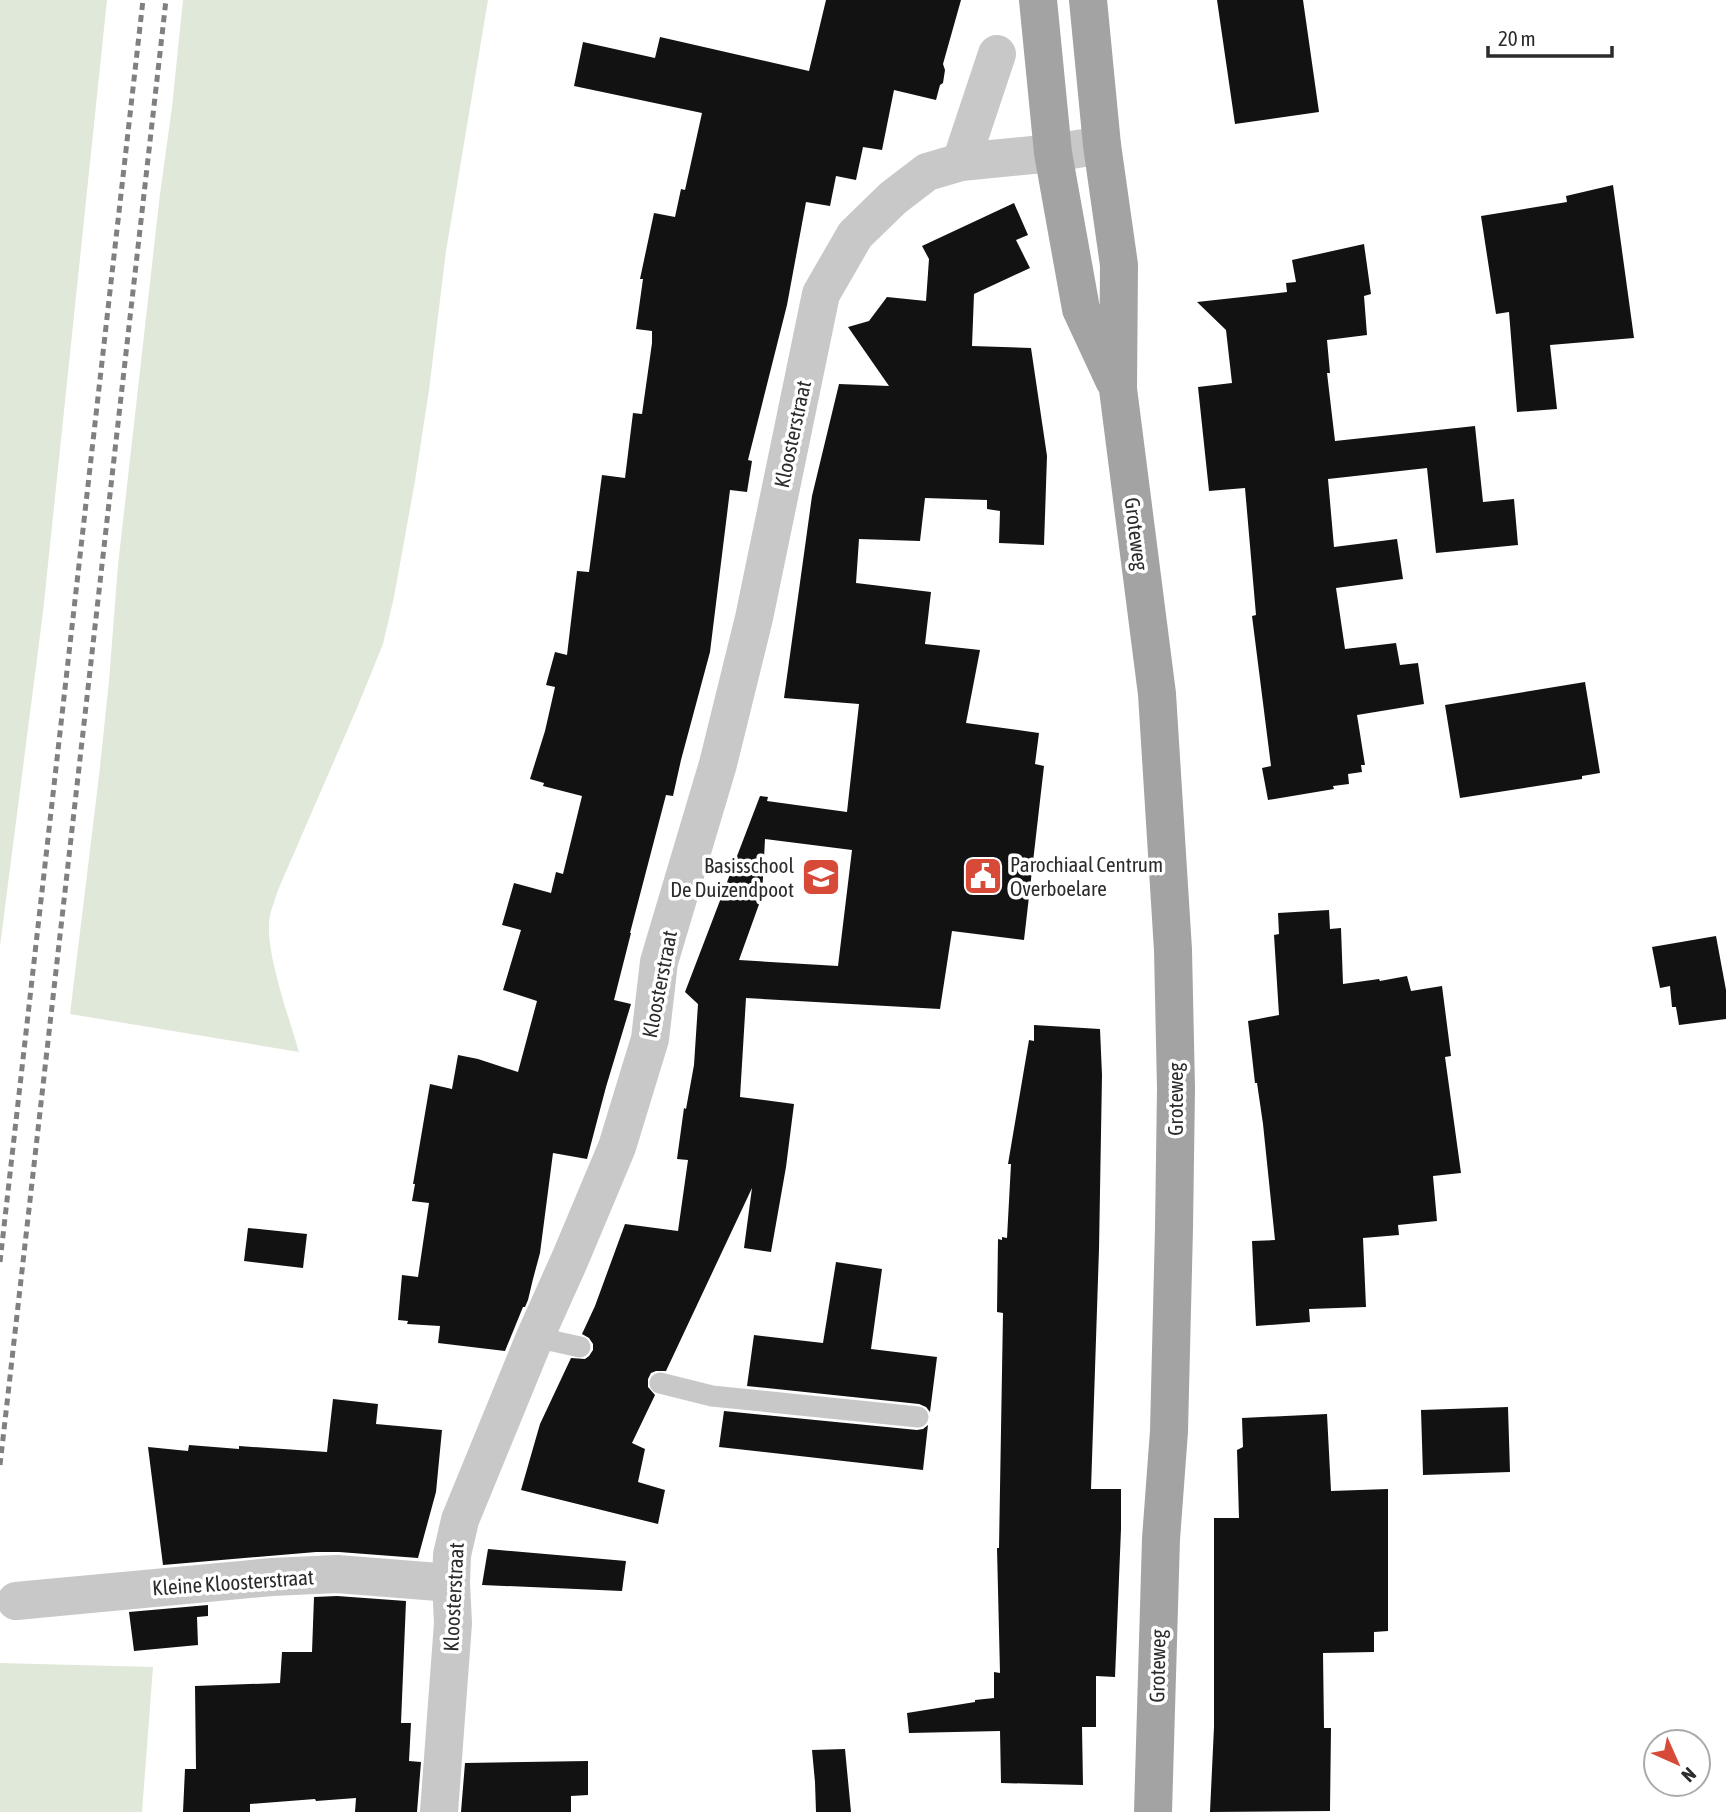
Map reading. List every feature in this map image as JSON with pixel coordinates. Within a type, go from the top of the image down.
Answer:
[{"type":"main road","name":"Groteweg","points":[[1038,0],[1053,153],[1081,309],[1118,388]]},
{"type":"main road","name":"Groteweg","points":[[1087,0],[1102,145],[1119,265],[1118,388],[1157,694],[1173,978],[1176,1088],[1173,1296],[1169,1432],[1161,1539],[1153,1812]]},
{"type":"street","points":[[961,162],[997,54]]},
{"type":"street","points":[[1053,153],[1102,145]]},
{"type":"street","name":"Kloosterstraat","points":[[439,1812],[453,1623],[450,1583],[452,1555],[460,1520],[617,1147],[650,1039],[659,962],[718,764],[754,618],[821,294],[855,235],[893,198],[927,172],[961,162],[1053,153]]},
{"type":"street","name":"Kleine Kloosterstraat","points":[[16,1601],[272,1577],[337,1574],[450,1583]]},
{"type":"lane","points":[[535,1337],[580,1347]]},
{"type":"lane","points":[[660,1383],[712,1396],[918,1418]]},
{"type":"green space","points":[[0,0],[107,0],[43,612],[0,946]]},
{"type":"green space","points":[[183,0],[488,0],[446,251],[415,481],[383,644],[278,890],[270,918],[271,953],[299,1052],[70,1014],[99,776],[118,565]]},
{"type":"green space","points":[[0,1663],[153,1667],[142,1812],[0,1812]]},
{"type":"building","points":[[826,0],[961,0],[943,64],[943,83],[936,100],[894,90],[882,150],[863,147],[856,180],[836,176],[830,206],[806,202],[787,305],[748,460],[752,461],[747,492],[730,490],[710,652],[673,796],[666,795],[630,933],[614,1000],[631,1004],[587,1159],[553,1153],[540,1253],[528,1300],[505,1351],[438,1343],[440,1326],[407,1324],[408,1321],[398,1320],[402,1275],[418,1277],[429,1203],[412,1201],[430,1084],[452,1089],[458,1055],[518,1072],[537,1001],[503,990],[521,930],[502,925],[514,883],[551,893],[556,872],[563,874],[582,796],[543,786],[544,783],[530,779],[555,687],[546,685],[555,652],[567,655],[577,571],[589,572],[602,475],[625,478],[633,413],[642,414],[652,343],[652,331],[636,329],[643,279],[640,279],[654,213],[675,217],[681,189],[685,190],[702,113],[574,86],[583,42],[655,58],[660,37],[809,71]]},
{"type":"building","points":[[1217,0],[1303,0],[1319,112],[1235,124]]},
{"type":"building","points":[[1613,185],[1634,338],[1550,345],[1557,409],[1517,412],[1509,312],[1496,314],[1481,216],[1567,202],[1566,196]]},
{"type":"building","points":[[1014,203],[1028,235],[1016,240],[1030,268],[974,294],[972,346],[1031,348],[1047,456],[1044,545],[999,543],[1000,511],[987,509],[987,500],[925,498],[920,541],[859,539],[856,583],[931,592],[925,644],[980,650],[966,723],[1039,733],[1035,764],[1044,766],[1024,940],[952,931],[940,1009],[746,998],[740,1097],[794,1104],[786,1167],[771,1252],[744,1248],[752,1188],[666,1371],[651,1373],[648,1379],[648,1387],[655,1395],[632,1443],[645,1449],[638,1482],[665,1490],[658,1524],[521,1490],[540,1424],[571,1358],[585,1359],[593,1350],[589,1338],[582,1334],[625,1224],[678,1231],[688,1160],[677,1159],[684,1108],[686,1109],[694,1065],[698,1004],[685,992],[760,796],[768,797],[767,801],[847,812],[859,704],[784,698],[812,496],[839,384],[889,386],[848,327],[869,321],[887,297],[926,301],[929,259],[922,246]],"holes":[[[765,839],[852,850],[838,966],[739,960],[762,896]]]},
{"type":"building","points":[[1364,244],[1371,294],[1364,296],[1367,335],[1327,340],[1330,373],[1327,373],[1335,441],[1475,426],[1483,502],[1514,499],[1518,545],[1436,553],[1427,468],[1328,479],[1334,547],[1397,539],[1403,579],[1336,588],[1345,649],[1396,643],[1400,665],[1418,663],[1424,704],[1357,715],[1365,765],[1361,765],[1362,772],[1348,774],[1349,784],[1268,800],[1262,768],[1271,766],[1252,616],[1256,615],[1245,488],[1209,491],[1198,387],[1232,383],[1226,330],[1197,302],[1287,292],[1286,283],[1296,282],[1292,260]]},
{"type":"building","points":[[1585,682],[1600,773],[1582,776],[1582,779],[1460,798],[1445,705]]},
{"type":"building","points":[[1329,910],[1330,929],[1341,928],[1343,984],[1407,976],[1411,991],[1442,986],[1451,1056],[1445,1057],[1461,1173],[1433,1176],[1437,1221],[1398,1225],[1399,1235],[1363,1238],[1366,1307],[1309,1309],[1310,1322],[1256,1326],[1252,1241],[1275,1240],[1263,1124],[1248,1021],[1279,1015],[1274,935],[1279,934],[1278,913]]},
{"type":"building","points":[[1716,936],[1726,990],[1726,1019],[1679,1025],[1676,1007],[1672,1007],[1670,986],[1660,988],[1652,947]]},
{"type":"building","points":[[1034,1025],[1100,1029],[1102,1075],[1099,1249],[1091,1489],[1121,1489],[1121,1529],[1115,1677],[1096,1676],[1096,1727],[1082,1727],[1083,1785],[1001,1783],[1000,1731],[909,1733],[907,1713],[994,1698],[994,1672],[1000,1673],[997,1548],[1003,1313],[997,1312],[998,1239],[1007,1238],[1011,1164],[1008,1164],[1029,1040],[1034,1041]]},
{"type":"building","points":[[248,1228],[307,1234],[303,1268],[244,1261]]},
{"type":"building","points":[[836,1262],[882,1269],[871,1349],[937,1357],[930,1412],[919,1404],[747,1386],[754,1335],[823,1343]]},
{"type":"building","points":[[333,1399],[378,1404],[376,1424],[442,1430],[436,1492],[418,1558],[316,1552],[163,1565],[148,1447],[188,1451],[189,1445],[239,1449],[239,1446],[327,1452]]},
{"type":"building","points":[[1508,1407],[1510,1472],[1423,1475],[1421,1410]]},
{"type":"building","points":[[724,1411],[917,1430],[928,1425],[923,1470],[719,1447]]},
{"type":"building","points":[[1327,1414],[1331,1491],[1388,1489],[1388,1631],[1374,1632],[1374,1652],[1323,1653],[1324,1728],[1331,1728],[1330,1811],[1210,1812],[1214,1727],[1214,1518],[1239,1518],[1237,1450],[1243,1447],[1242,1418]]},
{"type":"building","points":[[488,1549],[626,1561],[622,1591],[482,1585]]},
{"type":"building","points":[[314,1597],[406,1601],[401,1723],[411,1723],[409,1761],[421,1762],[417,1812],[355,1812],[356,1798],[250,1804],[250,1812],[183,1812],[185,1769],[196,1769],[195,1686],[280,1683],[282,1652],[312,1652]]},
{"type":"building","points":[[208,1605],[208,1616],[197,1617],[198,1645],[134,1651],[129,1612]]},
{"type":"building","points":[[845,1749],[851,1812],[816,1812],[812,1750]]},
{"type":"building","points":[[588,1761],[588,1795],[571,1796],[571,1812],[461,1812],[465,1763]]},
{"type":"railway","points":[[0,1262],[143,0]]},
{"type":"railway","points":[[0,1465],[166,0]]},
{"type":"place","name":"Parochiaal Centrum Overboelare","points":[[983,876]]},
{"type":"place","name":"Basisschool De Duizendpoot","points":[[821,877]]}]
